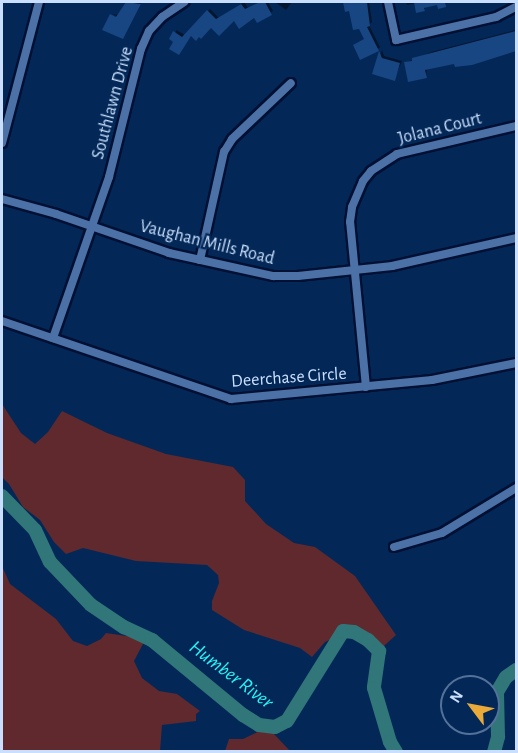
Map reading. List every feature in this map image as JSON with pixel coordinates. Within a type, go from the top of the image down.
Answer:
[{"type":"street","points":[[2,143],[39,2]]},
{"type":"street","name":"Southlawn Drive","points":[[53,338],[109,177],[141,49],[149,32],[162,17],[184,2]]},
{"type":"street","points":[[388,2],[396,40],[496,16],[516,7]]},
{"type":"street","points":[[200,260],[224,152],[232,139],[291,82]]},
{"type":"street","name":"Jolana Court","points":[[366,387],[350,222],[352,207],[363,181],[371,171],[397,154],[516,126]]},
{"type":"street","name":"Vaughan Mills Road","points":[[2,199],[92,226],[155,249],[279,276],[354,271],[410,263],[516,238]]},
{"type":"street","name":"Deerchase Circle","points":[[2,321],[231,399],[448,378],[516,363]]},
{"type":"street","points":[[394,547],[442,533],[516,488]]},
{"type":"shaded area","points":[[2,404],[21,433],[35,444],[48,432],[62,411],[107,433],[166,454],[233,467],[245,480],[245,501],[266,524],[294,543],[315,547],[355,576],[396,635],[376,653],[364,633],[352,629],[325,642],[312,657],[300,648],[244,630],[212,610],[212,601],[219,583],[218,575],[207,565],[136,561],[83,548],[66,554],[54,542],[40,520],[23,507],[2,477]]},
{"type":"shaded area","points":[[2,566],[10,584],[56,619],[73,641],[87,646],[101,639],[106,633],[133,637],[144,642],[134,661],[142,678],[159,691],[177,694],[200,711],[196,714],[196,721],[162,725],[160,751],[2,751]]},
{"type":"shaded area","points":[[264,729],[274,734],[290,751],[225,751],[229,739],[243,739]]},
{"type":"building","points":[[126,2],[141,4],[123,39],[102,30],[110,14],[116,17]]},
{"type":"building","points":[[265,2],[272,15],[257,23],[254,18],[239,29],[234,21],[219,36],[211,28],[196,41],[191,36],[179,55],[169,49],[173,42],[169,39],[173,31],[182,37],[207,10],[216,19],[241,4],[245,9]]},
{"type":"building","points":[[343,2],[367,2],[370,26],[367,27],[379,51],[360,60],[353,45],[364,39],[359,29],[353,30],[349,11],[345,12]]},
{"type":"building","points":[[414,2],[445,2],[446,7],[438,9],[437,5],[424,8],[425,11],[416,13]]},
{"type":"building","points":[[516,31],[516,51],[472,65],[455,67],[454,64],[425,70],[427,78],[408,82],[404,62],[412,61],[412,58]]},
{"type":"building","points":[[379,51],[382,58],[400,63],[395,81],[372,74]]},
{"type":"waterway","name":"Humber River","points":[[2,496],[35,530],[50,562],[91,605],[124,627],[152,640],[243,715],[259,725],[275,727],[287,721],[343,631],[354,632],[368,640],[379,651],[374,688],[390,742],[396,752]]},
{"type":"waterway","name":"Humber River","points":[[494,752],[498,737],[497,692],[506,677],[516,670]]}]
